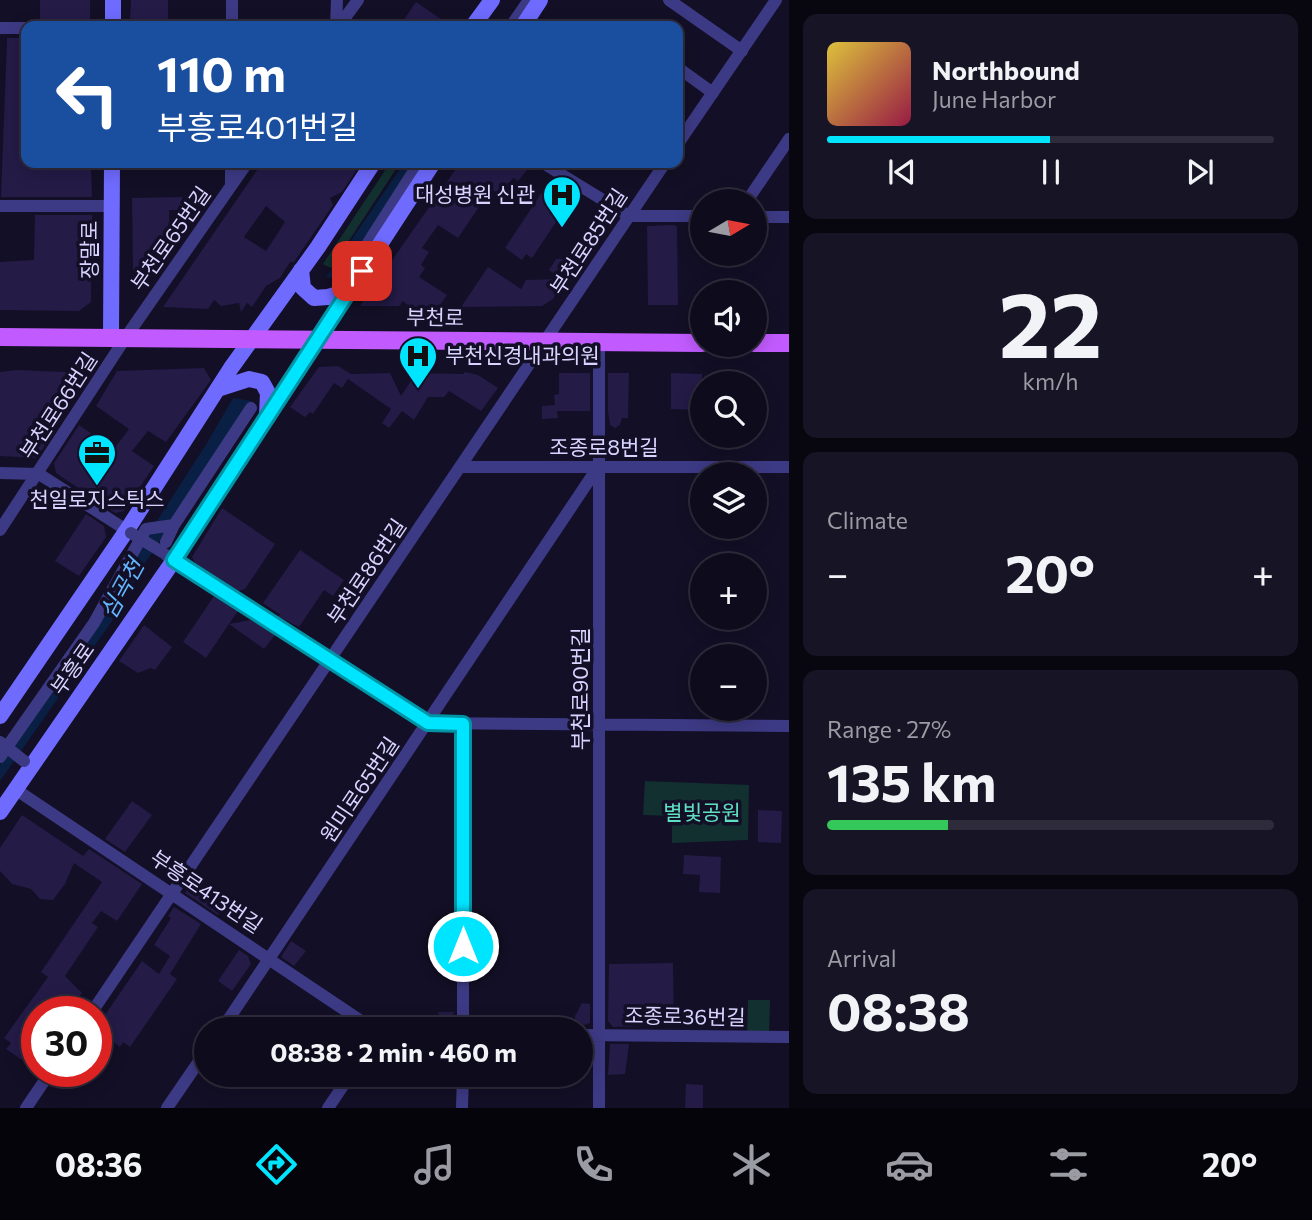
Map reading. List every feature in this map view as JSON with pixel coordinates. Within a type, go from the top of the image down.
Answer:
[{"type":"main road","name":"부천로","points":[[0,337],[690,342]]},
{"type":"main road","points":[[767,343],[789,343]]},
{"type":"street","points":[[113,0],[113,21]]},
{"type":"street","points":[[232,0],[232,21]]},
{"type":"street","points":[[337,0],[338,21]]},
{"type":"street","points":[[342,21],[358,0]]},
{"type":"street","points":[[515,21],[531,0]]},
{"type":"street","points":[[520,21],[531,0]]},
{"type":"street","points":[[526,21],[540,0]]},
{"type":"street","points":[[669,0],[742,51]]},
{"type":"street","points":[[476,21],[488,1]]},
{"type":"street","points":[[683,136],[742,51],[771,2]]},
{"type":"street","points":[[0,28],[21,29]]},
{"type":"street","points":[[683,71],[713,93]]},
{"type":"street","points":[[755,189],[789,139]]},
{"type":"street","name":"장말로","points":[[112,168],[119,337]]},
{"type":"street","points":[[231,168],[231,186]]},
{"type":"street","name":"부천로65번길","points":[[119,337],[244,168]]},
{"type":"street","name":"부흥로","points":[[0,716],[127,530],[252,337],[370,168]]},
{"type":"street","points":[[301,270],[303,288],[314,298],[328,297],[347,285],[416,168]]},
{"type":"street","name":"부흥로","points":[[0,812],[28,763],[174,560],[318,338],[347,285],[429,168]]},
{"type":"street","points":[[551,168],[629,216],[690,216]]},
{"type":"street","name":"부천로85번길","points":[[546,342],[662,168]]},
{"type":"street","points":[[0,206],[112,206]]},
{"type":"street","points":[[767,217],[789,217]]},
{"type":"street","name":"부천로66번길","points":[[0,530],[39,474],[119,337]]},
{"type":"street","name":"부천로86번길","points":[[103,996],[546,342]]},
{"type":"street","name":"부천로90번길","points":[[598,342],[601,724],[599,1108]]},
{"type":"street","points":[[218,389],[249,379],[262,382],[268,393],[267,417]]},
{"type":"street","points":[[166,542],[174,525],[251,408]]},
{"type":"street","name":"조종로8번길","points":[[462,467],[789,467]]},
{"type":"street","name":"원미로65번길","points":[[230,1017],[598,467]]},
{"type":"street","points":[[0,473],[39,474],[428,723],[789,726]]},
{"type":"street","points":[[0,757],[94,624],[146,529],[174,525]]},
{"type":"street","points":[[463,724],[463,1017]]},
{"type":"street","points":[[0,742],[28,763]]},
{"type":"street","name":"부흥로413번길","points":[[15,789],[356,1017]]},
{"type":"street","name":"조종로36번길","points":[[593,1035],[789,1037]]},
{"type":"street","points":[[167,1108],[194,1069]]},
{"type":"street","points":[[26,1108],[40,1087]]},
{"type":"street","points":[[328,1108],[342,1087]]},
{"type":"street","points":[[462,1108],[463,1087]]},
{"type":"green space","points":[[387,168],[397,168],[331,268],[323,264]]},
{"type":"green space","name":"별빛공원","points":[[645,781],[749,785],[748,840],[672,843],[672,816],[643,815]]},
{"type":"green space","points":[[748,1000],[770,1000],[769,1037],[747,1037]]},
{"type":"water","points":[[401,168],[414,168],[337,279],[326,277]]},
{"type":"water","name":"심곡천","points":[[233,398],[252,401],[229,440],[143,566],[112,621],[0,781],[0,765],[207,443]]},
{"type":"building","points":[[40,0],[90,0],[90,20],[40,20]]},
{"type":"building","points":[[131,0],[168,0],[168,20],[130,20]]},
{"type":"building","points":[[416,2],[444,21],[403,21]]},
{"type":"building","points":[[7,38],[21,38],[21,168],[91,168],[92,197],[1,197]]},
{"type":"building","points":[[259,168],[358,168],[342,192],[330,198],[333,205],[294,262],[290,262],[280,278],[266,286],[252,307],[247,303],[241,312],[239,303],[221,306],[214,300],[208,309],[163,307]],"holes":[[[266,206],[285,222],[266,251],[244,237]]]},
{"type":"building","points":[[457,168],[529,168],[518,181],[513,178],[501,195],[491,189],[458,238],[438,225],[422,248],[429,252],[421,265],[425,268],[419,277],[447,295],[440,305],[410,307],[403,301],[399,306],[360,306]]},
{"type":"building","points":[[553,186],[572,198],[532,258],[526,254],[522,260],[505,248],[543,191],[548,194]]},
{"type":"building","points":[[182,197],[182,210],[169,210],[169,259],[162,270],[133,271],[132,198]]},
{"type":"building","points":[[35,215],[92,215],[91,302],[79,311],[0,310],[0,262],[34,260]]},
{"type":"building","points":[[647,226],[677,226],[678,305],[648,305]]},
{"type":"building","points":[[571,248],[581,254],[563,280],[549,270],[556,259],[564,259]]},
{"type":"building","points":[[488,267],[521,289],[526,280],[559,279],[564,283],[553,299],[542,306],[461,307]]},
{"type":"building","points":[[338,366],[351,374],[390,373],[401,396],[416,373],[465,372],[478,375],[498,388],[481,411],[449,391],[444,397],[428,397],[414,420],[402,411],[389,428],[382,423],[391,409],[348,379],[342,388],[334,383],[313,414],[310,412],[305,417],[290,407],[319,367]]},
{"type":"building","points":[[204,368],[211,380],[166,442],[148,431],[132,451],[154,466],[124,511],[115,513],[56,473],[54,463],[79,425],[114,449],[129,429],[96,406],[117,371]]},
{"type":"building","points":[[17,370],[90,373],[72,402],[62,402],[59,423],[45,423],[45,445],[37,458],[0,456],[0,372]]},
{"type":"building","points":[[559,373],[590,373],[590,411],[557,411],[558,418],[542,419],[542,406],[555,405],[554,395],[559,394]]},
{"type":"building","points":[[608,373],[629,373],[628,418],[622,418],[620,425],[615,428],[610,425],[608,411]]},
{"type":"building","points":[[671,373],[690,374],[690,410],[671,409]]},
{"type":"building","points":[[222,508],[275,544],[245,589],[238,591],[195,563],[192,557]]},
{"type":"building","points":[[86,514],[104,526],[106,537],[79,576],[55,561]]},
{"type":"building","points":[[300,550],[344,580],[333,596],[324,590],[299,627],[277,616],[281,615],[263,603]]},
{"type":"building","points":[[214,596],[238,611],[206,658],[183,642]]},
{"type":"building","points":[[251,620],[275,635],[264,649],[229,624]]},
{"type":"building","points":[[144,625],[172,647],[155,670],[151,668],[138,673],[119,661]]},
{"type":"building","points":[[132,801],[152,815],[125,852],[105,839]]},
{"type":"building","points":[[758,810],[782,811],[781,843],[758,842]]},
{"type":"building","points":[[22,815],[83,856],[89,849],[142,884],[117,921],[101,911],[92,923],[98,927],[65,976],[82,993],[80,996],[34,996],[48,977],[41,972],[102,882],[74,863],[65,884],[53,900],[40,899],[31,889],[12,884],[0,871],[0,848]]},
{"type":"building","points":[[684,855],[721,857],[720,893],[699,892],[700,875],[683,874]]},
{"type":"building","points":[[194,880],[227,903],[218,915],[185,893]]},
{"type":"building","points":[[174,907],[201,924],[170,974],[177,979],[130,1047],[123,1042],[120,1047],[112,1041],[112,1005],[142,961],[159,974],[170,956],[154,945],[171,918],[168,916]]},
{"type":"building","points":[[291,941],[306,951],[294,966],[281,957]]},
{"type":"building","points":[[239,950],[248,956],[251,964],[232,991],[218,981]]},
{"type":"building","points":[[673,963],[674,1025],[613,1027],[608,1021],[609,964]]},
{"type":"building","points":[[582,1003],[590,1004],[590,1017],[575,1016]]},
{"type":"building","points":[[438,1012],[454,1012],[453,1017],[439,1017]]},
{"type":"building","points":[[21,1014],[21,1059],[6,1049],[11,1043],[4,1038]]},
{"type":"building","points":[[610,1044],[629,1044],[625,1074],[608,1075]]},
{"type":"building","points":[[686,1084],[703,1085],[703,1108],[685,1108]]},
{"type":"place","name":"대성병원 신관","points":[[562,229]]},
{"type":"place","name":"부천신경내과의원","points":[[418,390]]},
{"type":"place","name":"천일로지스틱스","points":[[97,487]]},
{"type":"route","points":[[362,271],[174,560],[428,723],[463,724],[463,946]]}]
